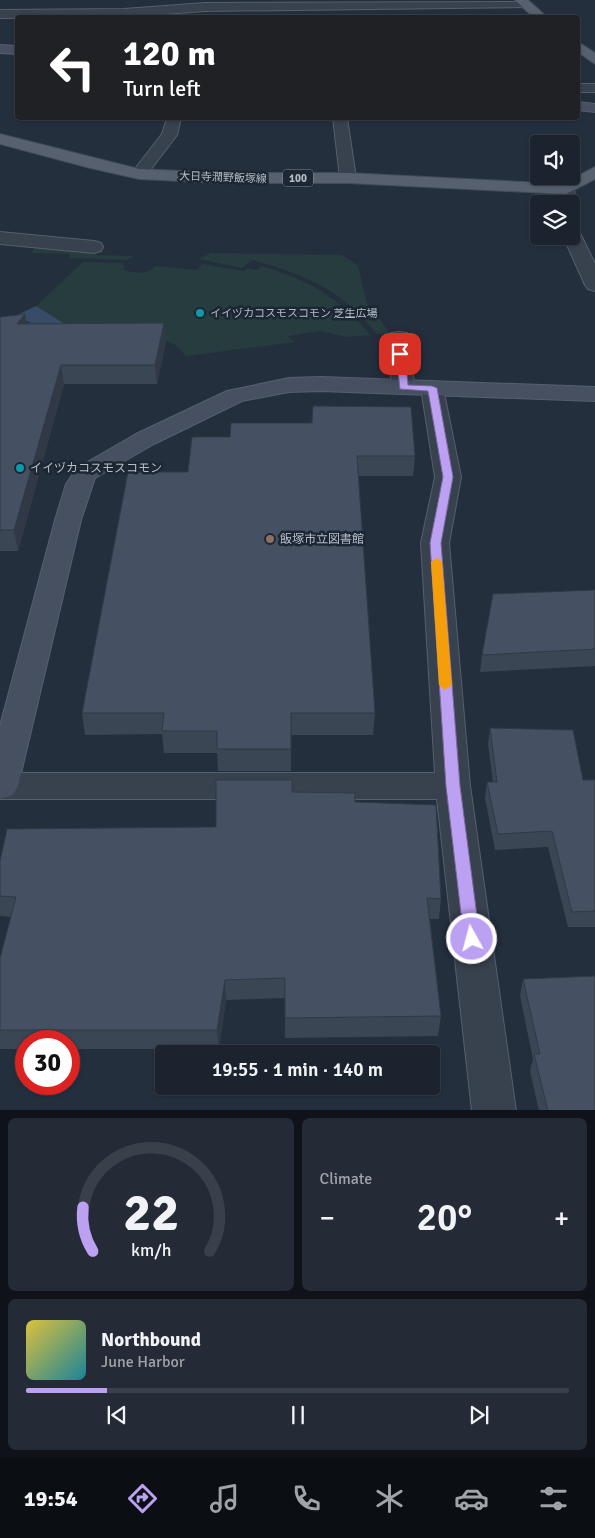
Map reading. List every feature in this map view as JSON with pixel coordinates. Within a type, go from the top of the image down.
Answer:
[{"type":"main road","points":[[524,2],[539,15]]},
{"type":"main road","points":[[580,48],[595,60]]},
{"type":"main road","name":"大日寺潤野飯塚線","points":[[0,139],[96,165],[139,174],[222,178],[348,178],[491,184],[560,195]]},
{"type":"main road","name":"大日寺潤野飯塚線","points":[[567,195],[595,172]]},
{"type":"street","points":[[0,14],[124,13],[271,3],[332,12],[524,2]]},
{"type":"street","points":[[0,49],[15,50]]},
{"type":"street","points":[[580,88],[595,88]]},
{"type":"street","points":[[580,106],[595,108]]},
{"type":"street","points":[[139,174],[169,135],[173,120]]},
{"type":"street","points":[[340,120],[348,178]]},
{"type":"street","points":[[0,238],[94,247]]},
{"type":"street","points":[[580,242],[595,285]]},
{"type":"street","points":[[399,338],[403,387]]},
{"type":"street","points":[[453,786],[1,786],[68,520],[80,484],[86,473],[145,439],[235,396],[289,385],[595,394]]},
{"type":"street","points":[[432,388],[448,477],[436,543],[453,786],[494,1110]]},
{"type":"green space","points":[[35,244],[89,249],[97,255],[134,256],[128,260],[69,258],[70,254],[32,253]]},
{"type":"green space","points":[[211,253],[342,255],[358,266],[367,304],[390,333],[377,334],[349,305],[336,295],[306,278],[252,260],[241,268],[199,259]]},
{"type":"green space","name":"イイヅカコスモスコモン 芝生広場","points":[[83,262],[123,263],[125,270],[137,273],[149,271],[155,266],[197,270],[202,264],[244,271],[248,268],[256,270],[262,266],[294,277],[322,292],[347,310],[370,335],[347,337],[320,331],[288,336],[295,342],[186,356],[174,344],[160,338],[86,337],[36,306]]},
{"type":"water","points":[[36,306],[86,337],[76,342],[15,316]]},
{"type":"building","name":"イイヅカコスモスコモン","points":[[25,314],[17,324],[164,323],[155,365],[61,365],[14,530],[0,530],[0,317]]},
{"type":"building","points":[[313,406],[411,407],[415,456],[357,456],[375,713],[291,713],[291,749],[217,749],[217,731],[162,731],[164,713],[82,713],[128,472],[188,472],[192,437],[230,437],[231,423],[312,423]]},
{"type":"building","points":[[594,590],[595,649],[482,655],[493,594]]},
{"type":"building","points":[[490,728],[573,730],[583,780],[595,780],[595,911],[572,912],[552,831],[498,834],[487,782],[497,782]]},
{"type":"building","points":[[216,780],[292,780],[292,792],[355,793],[355,802],[436,805],[441,899],[427,898],[441,1016],[285,1018],[285,978],[225,980],[217,1030],[0,1030],[0,958],[16,897],[0,896],[0,861],[7,829],[216,827]]},
{"type":"building","points":[[595,976],[595,1110],[548,1110],[534,1054],[540,1054],[523,979]]},
{"type":"slow traffic","points":[[437,562],[445,685]]},
{"type":"place","name":"イイヅカコスモスコモン 芝生広場","points":[[200,313]]},
{"type":"place","name":"イイヅカコスモスコモン","points":[[20,468]]},
{"type":"place","name":"飯塚市立図書館","points":[[270,539]]},
{"type":"route","points":[[400,354],[403,387],[432,388],[448,477],[436,543],[453,786],[472,939]]}]
